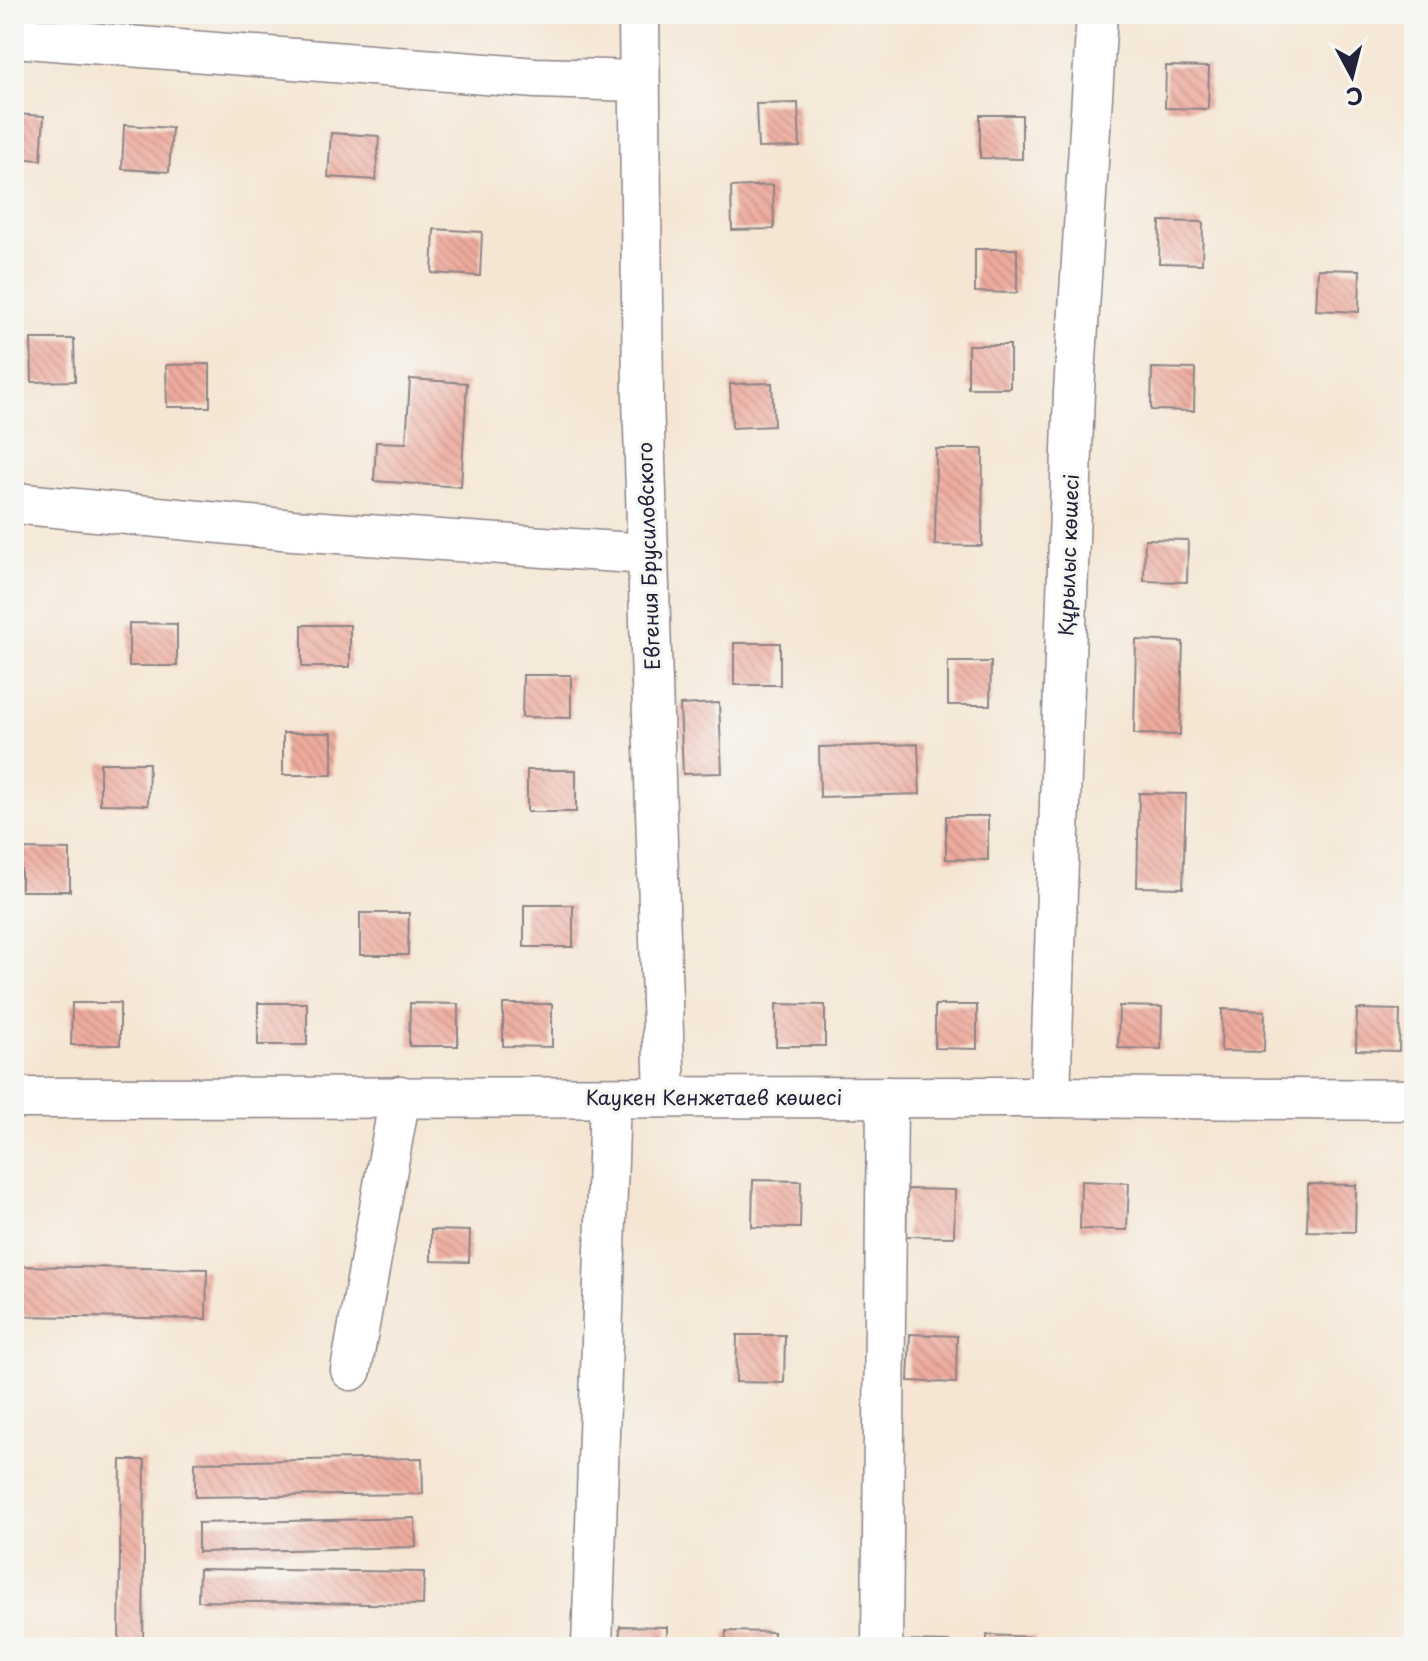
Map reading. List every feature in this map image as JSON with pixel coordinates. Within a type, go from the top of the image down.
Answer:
[{"type":"street","name":"Евгения Брусиловского","points":[[639,14],[643,397],[665,1097]]},
{"type":"street","name":"Құрылыс көшесі","points":[[1050,1097],[1074,392],[1097,14]]},
{"type":"street","points":[[14,37],[536,78],[639,81]]},
{"type":"street","points":[[14,503],[293,530],[648,554]]},
{"type":"street","points":[[351,1370],[400,1096]]},
{"type":"street","name":"Каукен Кенжетаев көшесі","points":[[14,1098],[400,1096],[1414,1100]]},
{"type":"street","points":[[882,1647],[887,1097]]},
{"type":"street","points":[[592,1647],[610,1098]]},
{"type":"building","points":[[1166,66],[1209,67],[1208,109],[1165,108]]},
{"type":"building","points":[[798,103],[800,147],[758,148],[756,104]]},
{"type":"building","points":[[14,114],[44,116],[41,160],[14,158]]},
{"type":"building","points":[[980,115],[1022,115],[1022,159],[980,158]]},
{"type":"building","points":[[124,125],[172,128],[169,172],[122,169]]},
{"type":"building","points":[[331,133],[379,136],[376,180],[328,177]]},
{"type":"building","points":[[773,185],[774,229],[732,230],[731,187]]},
{"type":"building","points":[[1160,221],[1203,222],[1202,264],[1159,263]]},
{"type":"building","points":[[434,229],[482,232],[480,276],[432,273]]},
{"type":"building","points":[[975,249],[1017,249],[1017,293],[975,292]]},
{"type":"building","points":[[1318,269],[1360,270],[1359,312],[1316,310]]},
{"type":"building","points":[[31,339],[74,339],[75,381],[32,382]]},
{"type":"building","points":[[968,345],[1010,345],[1010,388],[968,388]]},
{"type":"building","points":[[210,364],[210,407],[167,407],[166,365]]},
{"type":"building","points":[[1152,368],[1195,369],[1194,411],[1151,410]]},
{"type":"building","points":[[410,379],[467,383],[461,487],[374,481],[376,442],[406,443]]},
{"type":"building","points":[[772,383],[774,426],[732,428],[730,384]]},
{"type":"building","points":[[936,449],[983,449],[982,546],[935,545]]},
{"type":"building","points":[[1145,539],[1188,540],[1187,582],[1144,581]]},
{"type":"building","points":[[129,623],[177,624],[177,666],[129,666]]},
{"type":"building","points":[[302,625],[350,625],[350,667],[302,667]]},
{"type":"building","points":[[1136,640],[1183,642],[1180,735],[1134,734]]},
{"type":"building","points":[[734,643],[780,643],[780,685],[734,685]]},
{"type":"building","points":[[948,662],[991,662],[990,705],[948,705]]},
{"type":"building","points":[[523,675],[571,675],[571,718],[522,717]]},
{"type":"building","points":[[719,703],[722,773],[683,774],[680,705]]},
{"type":"building","points":[[283,733],[332,733],[332,775],[283,775]]},
{"type":"building","points":[[918,744],[920,794],[820,797],[819,747]]},
{"type":"building","points":[[100,763],[149,763],[148,805],[100,804]]},
{"type":"building","points":[[527,770],[576,770],[576,812],[527,812]]},
{"type":"building","points":[[1139,793],[1186,794],[1183,888],[1137,887]]},
{"type":"building","points":[[946,816],[988,816],[988,860],[946,859]]},
{"type":"building","points":[[21,849],[70,850],[70,891],[21,891]]},
{"type":"building","points":[[524,905],[573,905],[573,947],[524,947]]},
{"type":"building","points":[[360,913],[409,913],[408,955],[360,955]]},
{"type":"building","points":[[72,1003],[120,1003],[120,1045],[71,1045]]},
{"type":"building","points":[[258,1003],[307,1003],[307,1045],[258,1045]]},
{"type":"building","points":[[410,1003],[458,1004],[458,1046],[409,1046]]},
{"type":"building","points":[[503,1004],[552,1004],[552,1047],[503,1046]]},
{"type":"building","points":[[776,1004],[825,1005],[825,1046],[776,1046]]},
{"type":"building","points":[[935,1005],[977,1005],[977,1049],[935,1048]]},
{"type":"building","points":[[1119,1006],[1162,1007],[1161,1049],[1118,1048]]},
{"type":"building","points":[[1222,1009],[1265,1011],[1264,1052],[1221,1051]]},
{"type":"building","points":[[1357,1009],[1400,1010],[1399,1051],[1356,1050]]},
{"type":"building","points":[[753,1180],[801,1181],[800,1228],[752,1227]]},
{"type":"building","points":[[1081,1181],[1129,1183],[1127,1230],[1080,1229]]},
{"type":"building","points":[[1308,1184],[1356,1185],[1355,1232],[1307,1231]]},
{"type":"building","points":[[907,1189],[955,1190],[954,1237],[906,1236]]},
{"type":"building","points":[[431,1230],[470,1231],[469,1262],[431,1261]]},
{"type":"building","points":[[14,1266],[207,1269],[206,1319],[14,1316]]},
{"type":"building","points":[[910,1334],[957,1336],[956,1383],[908,1381]]},
{"type":"building","points":[[737,1335],[785,1335],[784,1383],[736,1382]]},
{"type":"building","points":[[422,1458],[423,1494],[195,1497],[195,1462]]},
{"type":"building","points":[[121,1460],[145,1460],[143,1647],[119,1647]]},
{"type":"building","points":[[415,1518],[416,1547],[198,1552],[198,1523]]},
{"type":"building","points":[[199,1569],[424,1572],[423,1605],[198,1601]]},
{"type":"building","points":[[620,1626],[667,1627],[667,1647],[619,1647]]},
{"type":"building","points":[[726,1631],[773,1632],[773,1647],[725,1647]]},
{"type":"building","points":[[987,1635],[1035,1637],[1034,1647],[987,1647]]},
{"type":"building","points":[[901,1641],[949,1642],[949,1647],[901,1647]]}]
